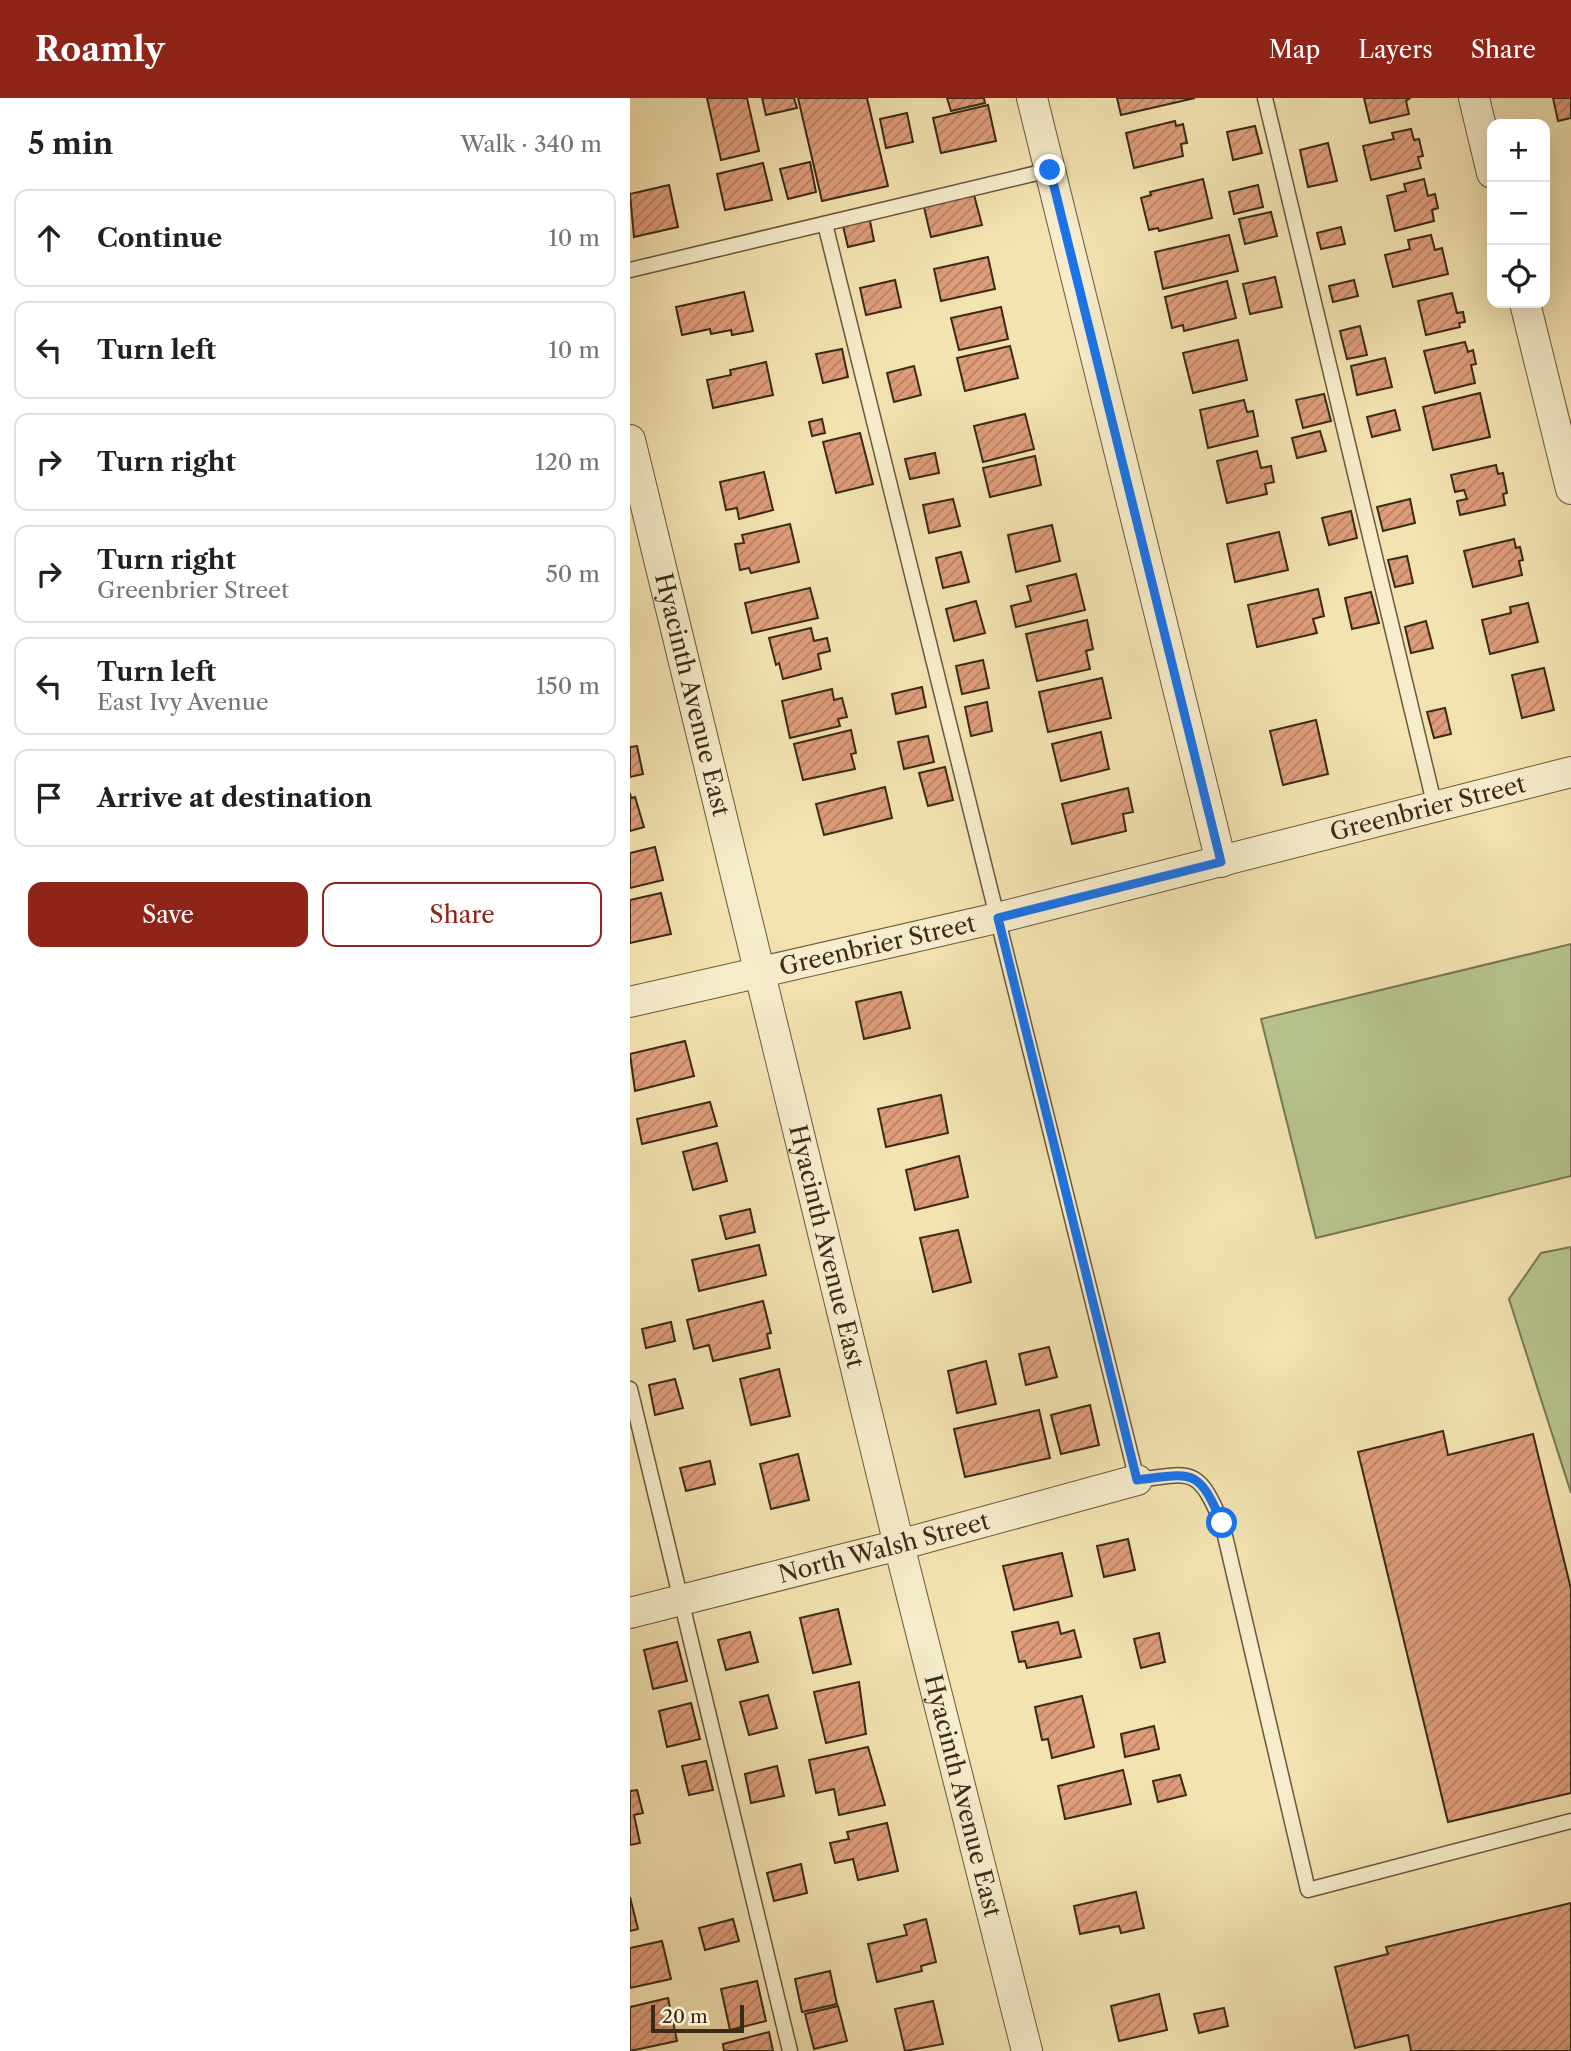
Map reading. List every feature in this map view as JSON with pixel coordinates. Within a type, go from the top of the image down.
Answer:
[{"type":"street","points":[[1032,98],[1221,862]]},
{"type":"street","points":[[1474,98],[1487,152]]},
{"type":"street","points":[[1526,308],[1571,489]]},
{"type":"street","name":"Hyacinth Avenue East","points":[[630,440],[762,973],[899,1545],[1027,2051]]},
{"type":"street","name":"Greenbrier Street","points":[[630,1002],[998,918],[1571,772]]},
{"type":"street","name":"North Walsh Street","points":[[630,1613],[682,1602],[1137,1480]]},
{"type":"lane","points":[[1265,98],[1435,807]]},
{"type":"lane","points":[[630,271],[1050,170]]},
{"type":"lane","points":[[825,224],[1137,1480],[1184,1474],[1207,1488],[1222,1523],[1308,1890],[1571,1821]]},
{"type":"lane","points":[[630,1389],[790,2051]]},
{"type":"green space","points":[[1571,944],[1571,1176],[1316,1238],[1261,1019]]},
{"type":"green space","points":[[1571,1247],[1571,1493],[1509,1299],[1541,1253]]},
{"type":"building","points":[[707,98],[747,98],[759,151],[721,160]]},
{"type":"building","points":[[762,98],[794,98],[797,108],[766,115]]},
{"type":"building","points":[[798,98],[867,98],[888,186],[822,201]]},
{"type":"building","points":[[947,98],[984,98],[985,103],[951,111]]},
{"type":"building","points":[[1117,98],[1195,98],[1121,115]]},
{"type":"building","points":[[1364,98],[1410,98],[1406,101],[1409,114],[1370,123]]},
{"type":"building","points":[[1553,98],[1571,98],[1571,118],[1558,121]]},
{"type":"building","points":[[988,105],[996,141],[941,153],[933,118]]},
{"type":"building","points":[[907,113],[913,142],[886,148],[880,119]]},
{"type":"building","points":[[1175,121],[1176,126],[1183,124],[1187,143],[1181,144],[1183,156],[1134,168],[1126,133]]},
{"type":"building","points":[[1255,126],[1262,153],[1233,160],[1227,132]]},
{"type":"building","points":[[1411,129],[1414,140],[1419,139],[1423,156],[1418,157],[1421,168],[1371,180],[1363,146],[1394,139],[1392,133]]},
{"type":"building","points":[[1328,143],[1337,181],[1308,187],[1300,150]]},
{"type":"building","points":[[810,162],[816,192],[788,199],[780,169]]},
{"type":"building","points":[[763,163],[772,200],[725,210],[717,174]]},
{"type":"building","points":[[1203,179],[1212,218],[1159,231],[1158,228],[1149,230],[1141,198],[1151,195],[1150,192]]},
{"type":"building","points":[[1424,179],[1428,196],[1435,194],[1438,208],[1432,210],[1434,221],[1395,231],[1387,196],[1406,191],[1404,184]]},
{"type":"building","points":[[669,185],[678,227],[634,237],[630,194]]},
{"type":"building","points":[[1258,185],[1263,207],[1234,214],[1229,192]]},
{"type":"building","points":[[973,191],[982,225],[931,237],[923,203]]},
{"type":"building","points":[[1271,212],[1277,236],[1245,244],[1239,219]]},
{"type":"building","points":[[869,216],[874,241],[848,247],[842,222]]},
{"type":"building","points":[[1341,227],[1345,244],[1321,249],[1317,233]]},
{"type":"building","points":[[1229,235],[1238,271],[1163,289],[1155,252]]},
{"type":"building","points":[[1431,235],[1435,250],[1442,248],[1448,274],[1393,287],[1385,255],[1410,249],[1408,240]]},
{"type":"building","points":[[988,257],[995,289],[941,301],[934,269]]},
{"type":"building","points":[[1275,277],[1282,307],[1250,314],[1243,284]]},
{"type":"building","points":[[895,280],[901,307],[866,315],[860,288]]},
{"type":"building","points":[[1354,280],[1358,296],[1333,302],[1329,286]]},
{"type":"building","points":[[1227,281],[1236,318],[1184,331],[1183,325],[1172,328],[1165,297]]},
{"type":"building","points":[[744,292],[753,331],[732,335],[731,330],[711,334],[710,329],[682,335],[676,307]]},
{"type":"building","points":[[1452,293],[1457,313],[1463,312],[1465,322],[1459,323],[1460,327],[1426,335],[1418,301]]},
{"type":"building","points":[[1001,307],[1008,339],[959,350],[951,318]]},
{"type":"building","points":[[1360,326],[1367,355],[1347,359],[1340,331]]},
{"type":"building","points":[[1238,340],[1247,380],[1193,393],[1183,353]]},
{"type":"building","points":[[1465,342],[1468,352],[1473,350],[1476,364],[1471,365],[1475,383],[1435,393],[1424,351]]},
{"type":"building","points":[[1010,346],[1018,378],[965,391],[957,358]]},
{"type":"building","points":[[842,349],[848,377],[823,383],[816,354]]},
{"type":"building","points":[[1385,358],[1392,387],[1357,395],[1351,366]]},
{"type":"building","points":[[766,362],[773,395],[713,408],[707,380],[731,375],[730,370]]},
{"type":"building","points":[[914,366],[921,395],[894,402],[887,373]]},
{"type":"building","points":[[1480,393],[1490,437],[1433,450],[1423,407]]},
{"type":"building","points":[[1324,394],[1331,421],[1303,428],[1296,400]]},
{"type":"building","points":[[1244,400],[1247,412],[1253,411],[1258,436],[1208,448],[1200,410]]},
{"type":"building","points":[[1395,410],[1400,430],[1372,437],[1367,417]]},
{"type":"building","points":[[1025,414],[1034,449],[983,462],[974,426]]},
{"type":"building","points":[[822,419],[825,433],[812,436],[809,422]]},
{"type":"building","points":[[1320,431],[1326,451],[1297,458],[1292,438]]},
{"type":"building","points":[[860,433],[873,484],[836,493],[823,442]]},
{"type":"building","points":[[1257,451],[1261,468],[1271,466],[1274,482],[1265,484],[1267,494],[1227,503],[1217,461]]},
{"type":"building","points":[[935,453],[939,473],[910,479],[905,459]]},
{"type":"building","points":[[1035,456],[1041,485],[990,497],[983,468]]},
{"type":"building","points":[[1496,465],[1498,474],[1503,473],[1507,493],[1503,494],[1505,505],[1460,515],[1457,501],[1467,499],[1464,490],[1455,492],[1451,475]]},
{"type":"building","points":[[764,472],[773,510],[739,519],[737,508],[726,510],[720,482]]},
{"type":"building","points":[[953,499],[960,526],[929,533],[923,505]]},
{"type":"building","points":[[1410,499],[1415,523],[1383,531],[1377,507]]},
{"type":"building","points":[[1351,511],[1357,538],[1329,545],[1322,518]]},
{"type":"building","points":[[790,524],[799,562],[751,573],[749,568],[740,570],[735,544],[744,543],[742,535]]},
{"type":"building","points":[[1052,525],[1060,561],[1016,572],[1008,535]]},
{"type":"building","points":[[1279,532],[1288,570],[1235,582],[1227,544]]},
{"type":"building","points":[[1514,539],[1516,548],[1520,547],[1523,560],[1519,561],[1522,575],[1473,587],[1464,551]]},
{"type":"building","points":[[961,552],[969,582],[943,588],[936,558]]},
{"type":"building","points":[[1407,556],[1413,583],[1395,587],[1388,560]]},
{"type":"building","points":[[1076,574],[1085,610],[1016,627],[1011,606],[1031,601],[1027,586]]},
{"type":"building","points":[[810,588],[818,618],[752,633],[745,603]]},
{"type":"building","points":[[1318,589],[1324,616],[1313,619],[1317,633],[1257,647],[1248,605]]},
{"type":"building","points":[[1371,592],[1379,623],[1352,629],[1345,598]]},
{"type":"building","points":[[976,601],[985,633],[954,641],[946,609]]},
{"type":"building","points":[[1528,603],[1538,642],[1490,654],[1482,620],[1511,613],[1510,607]]},
{"type":"building","points":[[1087,620],[1093,649],[1086,651],[1090,669],[1037,681],[1026,634]]},
{"type":"building","points":[[1426,621],[1433,648],[1411,653],[1405,627]]},
{"type":"building","points":[[811,628],[814,641],[827,638],[830,651],[818,654],[821,669],[783,679],[779,663],[776,665],[769,638]]},
{"type":"building","points":[[983,660],[989,688],[962,694],[956,666]]},
{"type":"building","points":[[1544,668],[1554,710],[1522,718],[1512,675]]},
{"type":"building","points":[[1102,678],[1111,718],[1048,732],[1039,692]]},
{"type":"building","points":[[922,687],[926,707],[896,714],[892,694]]},
{"type":"building","points":[[832,689],[834,700],[842,698],[847,717],[838,719],[840,726],[790,738],[782,701]]},
{"type":"building","points":[[987,702],[992,731],[971,736],[965,707]]},
{"type":"building","points":[[1445,708],[1451,734],[1434,738],[1427,712]]},
{"type":"building","points":[[1316,720],[1328,774],[1283,785],[1270,731]]},
{"type":"building","points":[[851,730],[856,753],[851,754],[855,769],[803,780],[794,744]]},
{"type":"building","points":[[1101,732],[1109,769],[1061,781],[1052,744]]},
{"type":"building","points":[[928,736],[934,762],[904,769],[898,742]]},
{"type":"building","points":[[637,746],[643,774],[630,777],[630,747]]},
{"type":"building","points":[[945,767],[953,800],[928,806],[919,773]]},
{"type":"building","points":[[885,787],[892,818],[824,835],[816,804]]},
{"type":"building","points":[[1128,788],[1133,812],[1123,814],[1126,831],[1072,844],[1062,804]]},
{"type":"building","points":[[630,793],[631,798],[635,797],[644,827],[630,831]]},
{"type":"building","points":[[655,847],[663,880],[630,888],[630,853]]},
{"type":"building","points":[[661,893],[671,934],[630,943],[630,900]]},
{"type":"building","points":[[901,992],[910,1028],[864,1039],[856,1002]]},
{"type":"building","points":[[685,1041],[694,1076],[635,1091],[630,1054]]},
{"type":"building","points":[[941,1095],[948,1133],[886,1147],[878,1109]]},
{"type":"building","points":[[710,1102],[717,1126],[642,1144],[637,1119]]},
{"type":"building","points":[[717,1143],[727,1181],[693,1190],[683,1152]]},
{"type":"building","points":[[959,1156],[968,1197],[915,1210],[906,1170]]},
{"type":"building","points":[[750,1209],[755,1232],[726,1239],[720,1216]]},
{"type":"building","points":[[958,1230],[971,1282],[933,1292],[920,1238]]},
{"type":"building","points":[[759,1245],[766,1275],[699,1291],[692,1260]]},
{"type":"building","points":[[763,1301],[771,1333],[767,1334],[770,1348],[713,1361],[709,1345],[694,1349],[687,1320]]},
{"type":"building","points":[[671,1322],[675,1341],[646,1348],[642,1329]]},
{"type":"building","points":[[1049,1347],[1057,1377],[1026,1385],[1019,1354]]},
{"type":"building","points":[[986,1361],[996,1404],[957,1413],[948,1371]]},
{"type":"building","points":[[779,1369],[790,1416],[751,1425],[740,1379]]},
{"type":"building","points":[[675,1379],[683,1408],[655,1415],[649,1385]]},
{"type":"building","points":[[1090,1405],[1099,1445],[1061,1454],[1051,1415]]},
{"type":"building","points":[[1039,1410],[1050,1458],[965,1477],[954,1429]]},
{"type":"building","points":[[1443,1431],[1448,1455],[1533,1434],[1571,1589],[1571,1793],[1448,1822],[1358,1452]]},
{"type":"building","points":[[798,1454],[809,1500],[771,1509],[760,1464]]},
{"type":"building","points":[[710,1461],[715,1484],[686,1491],[680,1468]]},
{"type":"building","points":[[1128,1539],[1135,1570],[1104,1577],[1097,1546]]},
{"type":"building","points":[[1062,1553],[1072,1596],[1014,1610],[1003,1566]]},
{"type":"building","points":[[838,1609],[851,1664],[813,1673],[800,1618]]},
{"type":"building","points":[[1058,1622],[1061,1634],[1074,1630],[1081,1657],[1027,1668],[1025,1661],[1019,1662],[1012,1632]]},
{"type":"building","points":[[750,1632],[758,1662],[726,1670],[718,1640]]},
{"type":"building","points":[[1159,1633],[1165,1662],[1141,1668],[1134,1639]]},
{"type":"building","points":[[677,1642],[687,1681],[653,1689],[644,1650]]},
{"type":"building","points":[[859,1682],[866,1734],[826,1743],[814,1692]]},
{"type":"building","points":[[768,1695],[777,1728],[749,1735],[740,1702]]},
{"type":"building","points":[[1082,1696],[1094,1747],[1052,1758],[1048,1739],[1042,1740],[1035,1707]]},
{"type":"building","points":[[691,1703],[700,1739],[667,1747],[659,1711]]},
{"type":"building","points":[[1154,1726],[1159,1749],[1125,1757],[1121,1734]]},
{"type":"building","points":[[868,1747],[885,1805],[839,1815],[834,1789],[816,1793],[809,1760]]},
{"type":"building","points":[[706,1761],[713,1790],[689,1795],[682,1766]]},
{"type":"building","points":[[777,1766],[784,1796],[751,1803],[745,1774]]},
{"type":"building","points":[[1123,1770],[1131,1804],[1065,1819],[1058,1786]]},
{"type":"building","points":[[1180,1775],[1186,1795],[1158,1802],[1153,1781]]},
{"type":"building","points":[[637,1790],[643,1813],[634,1815],[640,1843],[630,1845],[630,1791]]},
{"type":"building","points":[[887,1823],[898,1871],[858,1880],[853,1859],[835,1863],[830,1843],[849,1839],[847,1832]]},
{"type":"building","points":[[801,1864],[807,1893],[774,1901],[767,1873]]},
{"type":"building","points":[[1136,1892],[1144,1928],[1121,1933],[1119,1926],[1080,1934],[1074,1906]]},
{"type":"building","points":[[630,1897],[638,1929],[630,1931]]},
{"type":"building","points":[[1571,1903],[1571,2051],[1411,2051],[1408,2035],[1355,2048],[1335,1967],[1388,1954],[1386,1947]]},
{"type":"building","points":[[733,1919],[739,1941],[705,1950],[699,1928]]},
{"type":"building","points":[[926,1919],[936,1962],[921,1966],[922,1971],[877,1982],[868,1944],[907,1935],[904,1925]]},
{"type":"building","points":[[662,1941],[671,1979],[630,1988],[630,1948]]},
{"type":"building","points":[[830,1971],[837,2004],[802,2012],[795,1979]]},
{"type":"building","points":[[757,1981],[766,2021],[730,2030],[721,1989]]},
{"type":"building","points":[[1159,1994],[1167,2030],[1119,2041],[1111,2006]]},
{"type":"building","points":[[668,1998],[677,2041],[630,2051],[630,2007]]},
{"type":"building","points":[[933,2001],[943,2044],[905,2051],[895,2009]]},
{"type":"building","points":[[838,2006],[847,2041],[814,2049],[805,2014]]},
{"type":"building","points":[[1224,2008],[1228,2026],[1199,2033],[1194,2014]]},
{"type":"building","points":[[769,2032],[773,2051],[724,2051],[723,2044]]},
{"type":"route","points":[[1050,170],[1221,862],[998,918],[1137,1480],[1184,1474],[1207,1488],[1222,1523]]}]
